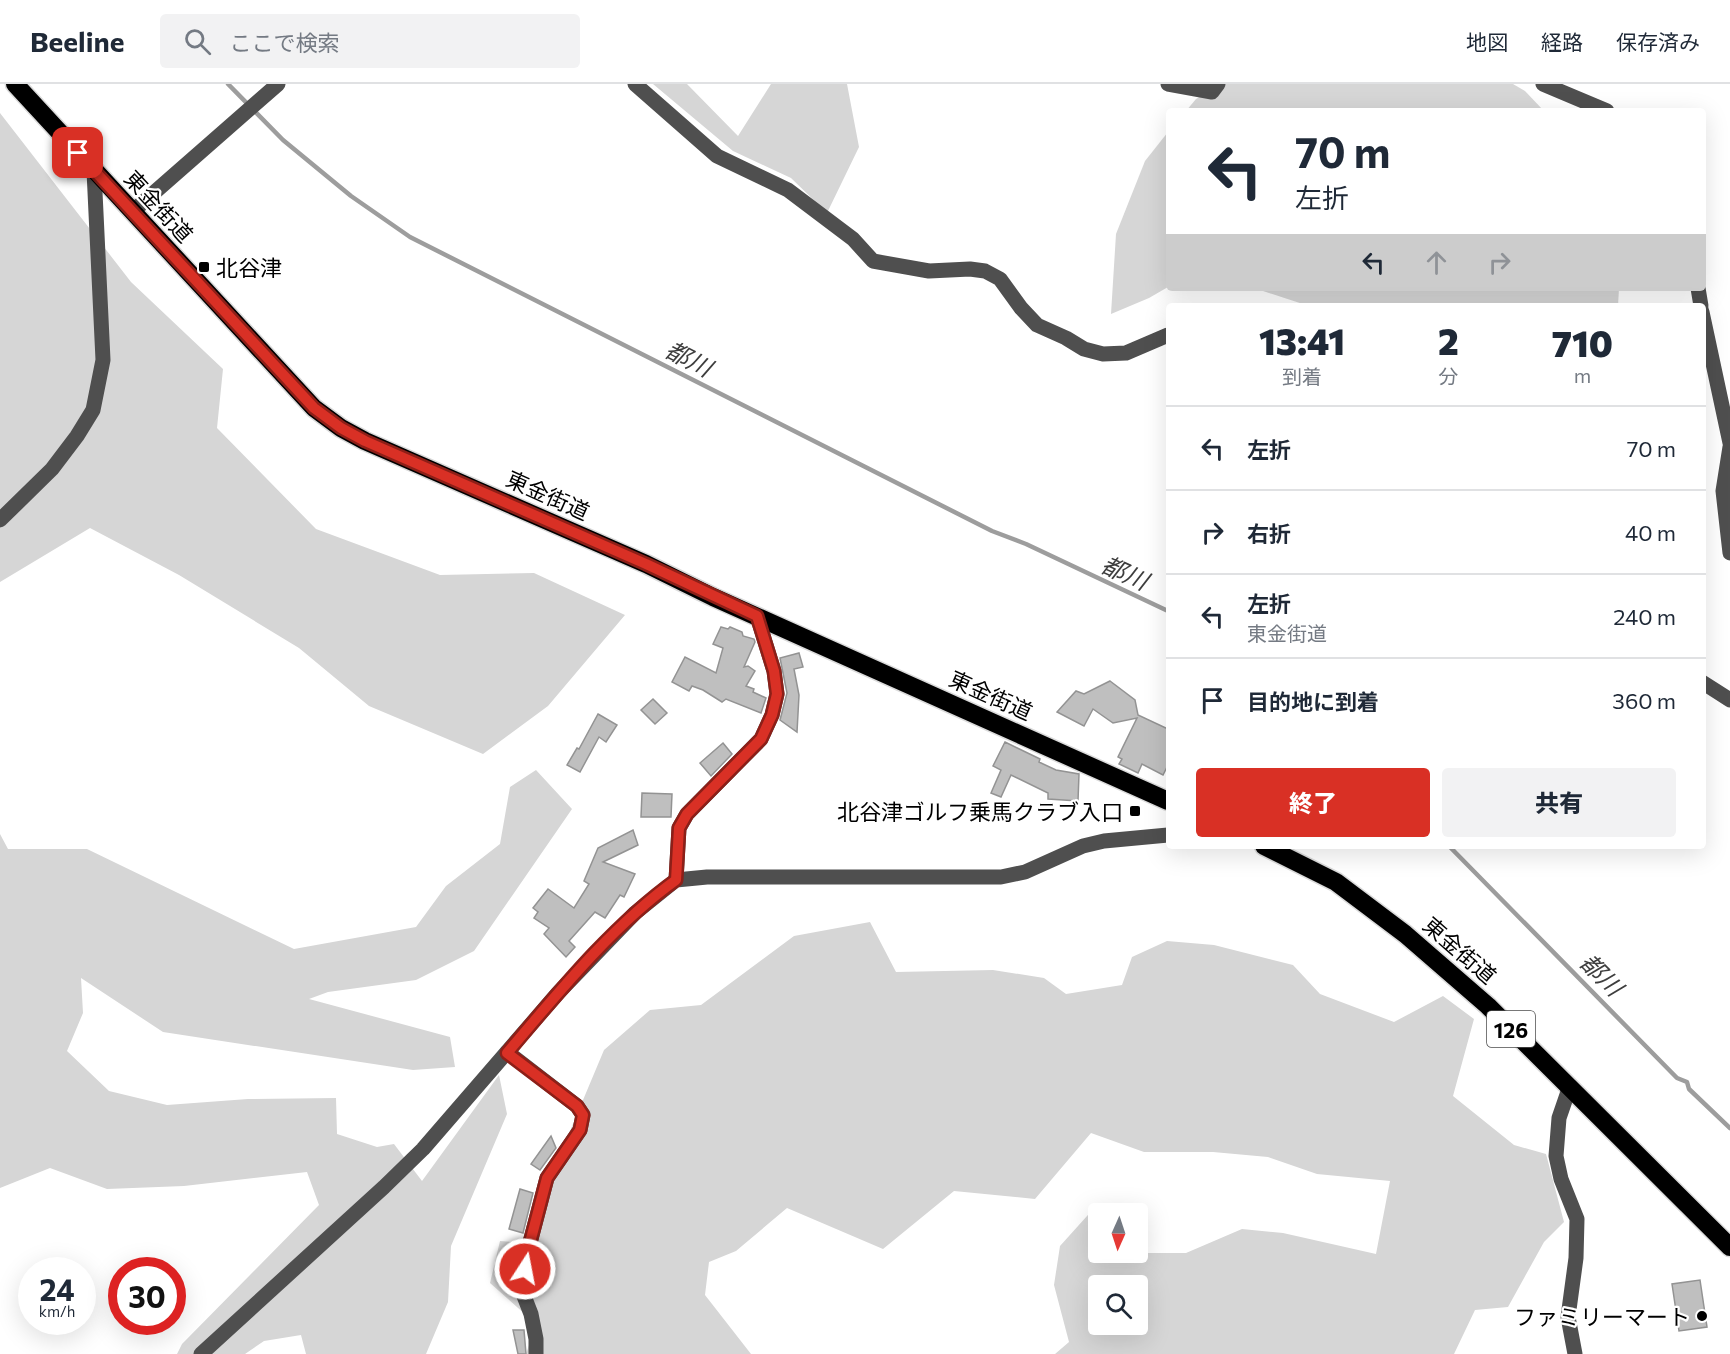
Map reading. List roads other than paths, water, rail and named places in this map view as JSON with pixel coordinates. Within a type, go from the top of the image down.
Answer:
[{"type":"highway","name":"東金街道","points":[[15,84],[314,408],[341,428],[365,441],[646,564],[1166,800]]},
{"type":"highway","name":"東金街道","points":[[1270,849],[1336,882],[1405,934],[1488,1006],[1730,1247]]},
{"type":"street","points":[[132,212],[277,84]]},
{"type":"street","points":[[635,84],[717,156],[788,190],[854,239],[873,261],[929,271],[970,269],[985,271],[1000,279],[1021,308],[1037,325],[1066,338],[1084,350],[1103,354],[1126,353],[1166,336]]},
{"type":"street","points":[[1168,84],[1212,92],[1218,84]]},
{"type":"street","points":[[1543,84],[1600,108]]},
{"type":"street","points":[[0,519],[52,469],[93,410],[103,360],[94,171]]},
{"type":"street","points":[[1706,331],[1730,445],[1723,491],[1730,554]]},
{"type":"street","points":[[676,880],[679,828],[687,814],[761,739],[772,715],[777,694],[774,671],[757,616]]},
{"type":"street","points":[[1706,685],[1730,700]]},
{"type":"street","points":[[201,1354],[423,1149],[558,993],[635,913],[676,880],[707,877],[1000,877],[1025,872],[1083,846],[1104,841],[1166,835]]},
{"type":"street","points":[[507,1053],[577,1106],[583,1115],[580,1130],[547,1178],[527,1254],[523,1285],[536,1339],[536,1354]]},
{"type":"street","points":[[1570,1086],[1559,1118],[1556,1156],[1561,1179],[1577,1219],[1576,1258],[1568,1317],[1575,1354]]},
{"type":"waterway","name":"都川","points":[[228,84],[283,140],[351,196],[410,237],[992,531],[1026,544],[1166,610]]},
{"type":"waterway","name":"都川","points":[[1452,849],[1677,1078],[1687,1082],[1689,1089],[1730,1128]]},
{"type":"place","name":"北谷津","points":[[204,267]]},
{"type":"place","name":"北谷津ゴルフ乗馬クラブ入口","points":[[1135,811]]},
{"type":"place","name":"ファミリーマート","points":[[1702,1316]]}]
